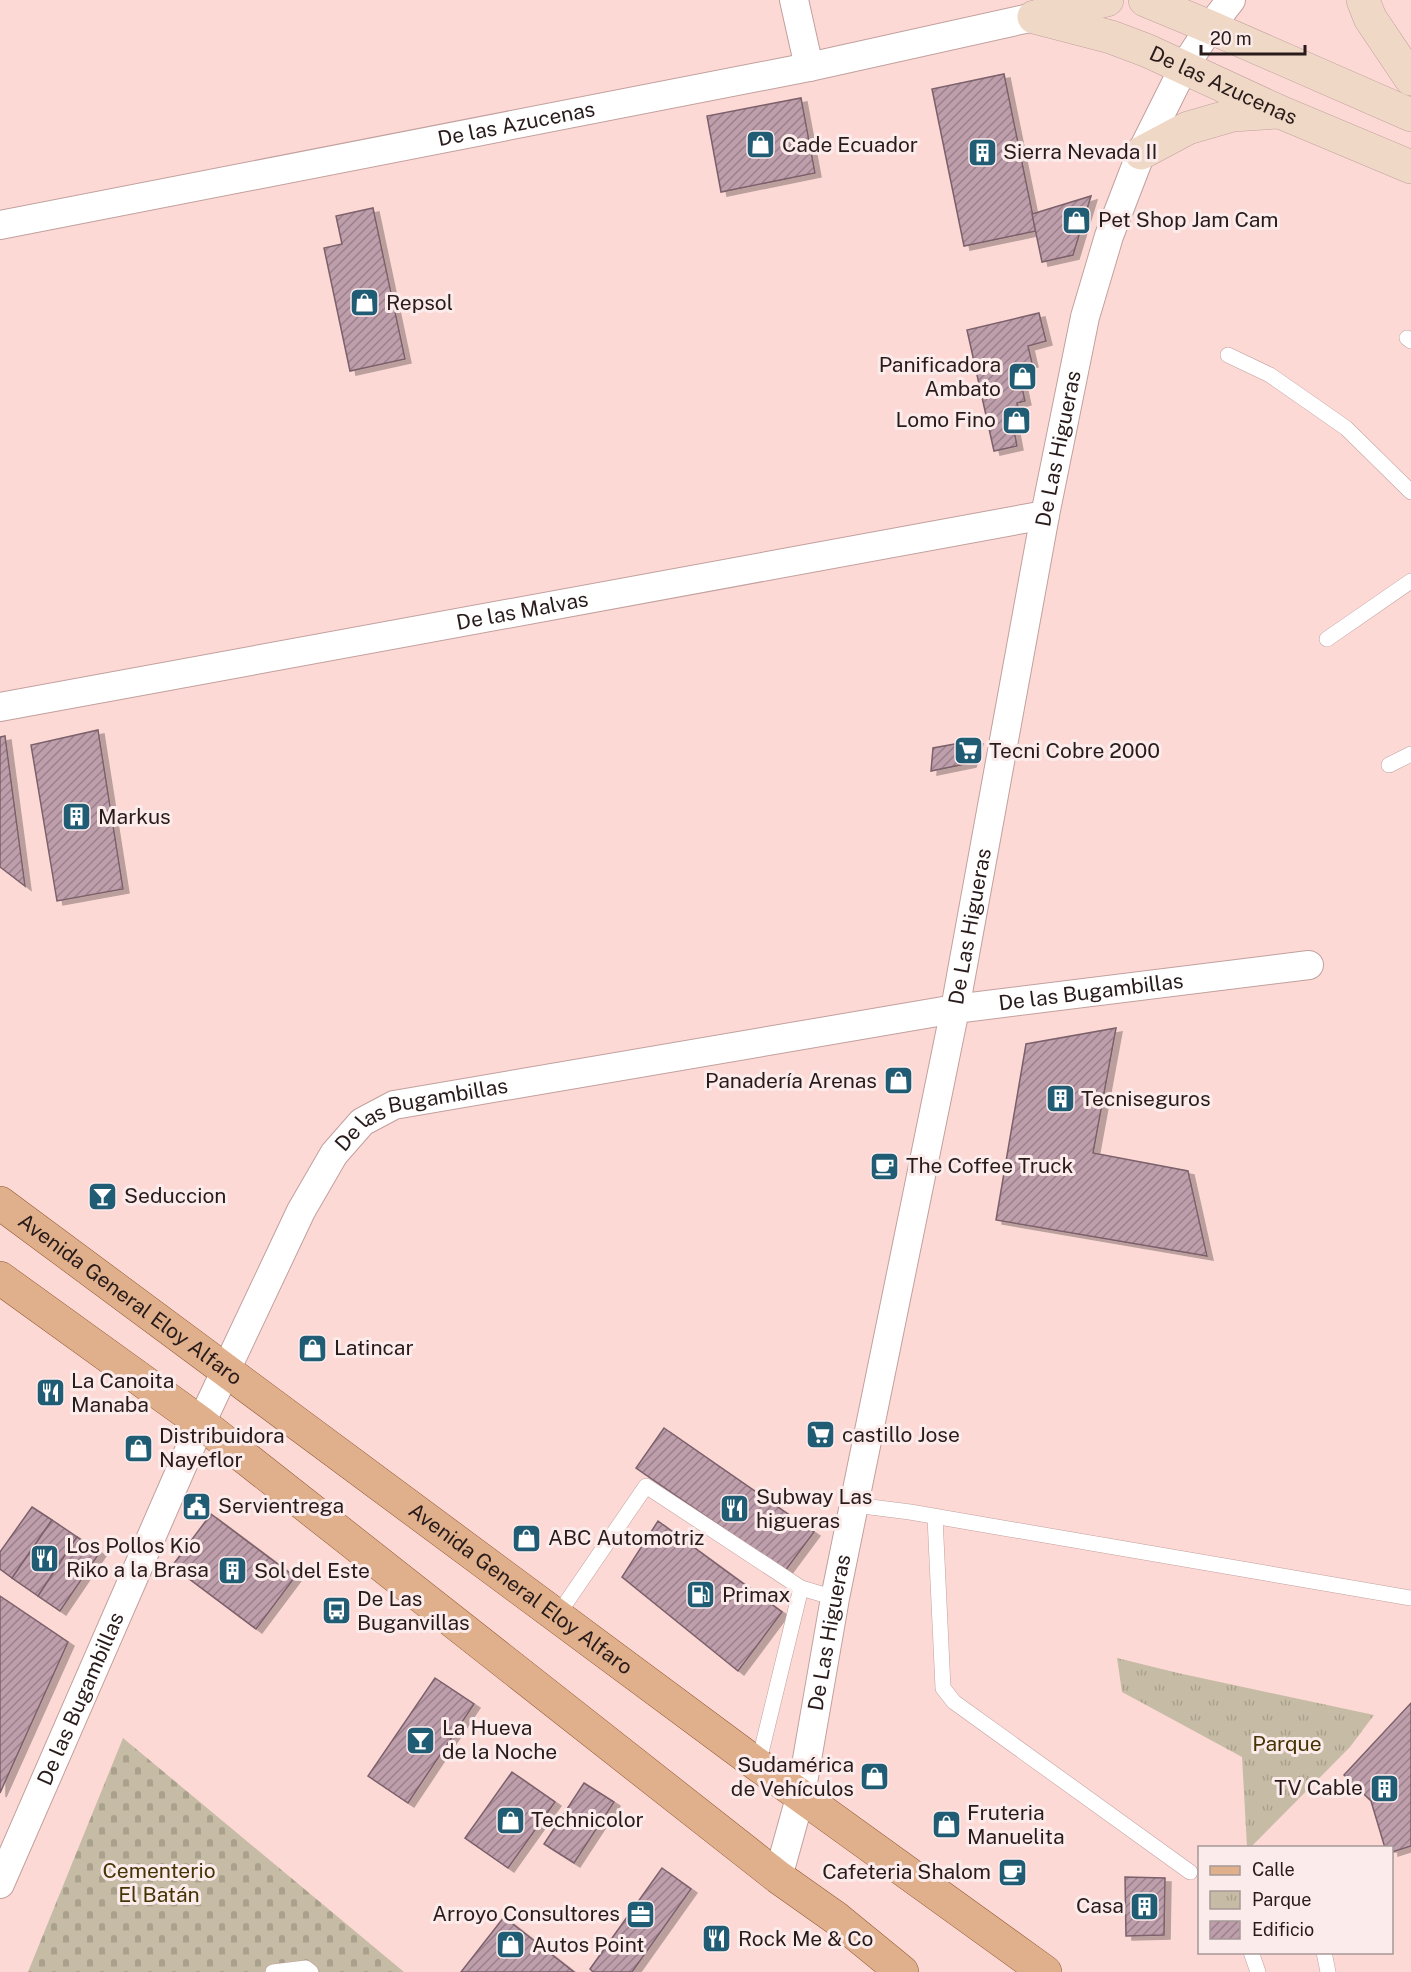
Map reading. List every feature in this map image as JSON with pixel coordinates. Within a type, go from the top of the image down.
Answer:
[{"type":"main road","name":"Avenida General Eloy Alfaro","points":[[0,1203],[758,1765],[1044,1972]]},
{"type":"main road","points":[[0,1278],[201,1423],[778,1877],[836,1918],[902,1972]]},
{"type":"street","points":[[794,0],[808,67]]},
{"type":"street","name":"De las Azucenas","points":[[0,225],[808,67],[1107,0]]},
{"type":"street","points":[[1145,0],[1411,115]]},
{"type":"street","name":"De Las Higueras","points":[[778,1877],[801,1794],[835,1598],[955,1009],[1045,515],[1085,317],[1109,236],[1141,153],[1184,68],[1210,27],[1231,0]]},
{"type":"street","points":[[1363,0],[1370,18],[1411,79]]},
{"type":"street","name":"De las Azucenas","points":[[1034,17],[1111,37],[1411,167]]},
{"type":"street","points":[[1141,153],[1188,128],[1233,115],[1280,112]]},
{"type":"street","name":"De las Malvas","points":[[0,706],[1045,515]]},
{"type":"street","name":"De las Bugambillas","points":[[0,1884],[201,1423],[301,1211],[334,1154],[363,1122],[394,1105],[955,1009],[1310,965]]},
{"type":"lane","points":[[1228,356],[1270,375],[1346,428],[1411,492]]},
{"type":"lane","points":[[1327,639],[1411,581]]},
{"type":"lane","points":[[1389,765],[1411,754]]},
{"type":"lane","points":[[557,1616],[646,1486],[801,1588],[835,1598]]},
{"type":"lane","points":[[855,1504],[1411,1598]]},
{"type":"lane","points":[[935,1517],[943,1688],[954,1702],[1190,1872]]},
{"type":"lane","points":[[758,1765],[801,1588]]},
{"type":"lane","points":[[1251,1954],[1258,1972]]},
{"type":"lane","points":[[1324,1954],[1325,1972]]},
{"type":"lane","points":[[273,1972],[307,1971]]},
{"type":"green space","name":"Parque","points":[[1117,1658],[1374,1715],[1350,1747],[1252,1846],[1247,1846],[1242,1757],[1122,1692]]},
{"type":"green space","name":"Cementerio El Batán","points":[[123,1738],[404,1972],[28,1972]]},
{"type":"building","name":"Sierra Nevada II","points":[[1004,74],[1036,231],[964,246],[932,89]]},
{"type":"building","name":"Cade Ecuador","points":[[801,98],[815,173],[721,192],[707,116]]},
{"type":"building","points":[[1091,196],[1073,255],[1042,262],[1032,214]]},
{"type":"building","name":"Repsol","points":[[373,208],[405,359],[350,371],[324,248],[342,244],[336,216]]},
{"type":"building","points":[[1039,313],[1046,341],[1028,346],[1032,363],[1023,365],[1027,381],[1021,383],[1025,401],[1017,403],[1022,423],[1013,425],[1017,446],[994,451],[967,330]]},
{"type":"building","name":"Markus","points":[[98,730],[123,889],[57,901],[31,745]]},
{"type":"building","points":[[5,736],[25,886],[0,867],[0,737]]},
{"type":"building","points":[[977,740],[970,763],[931,771],[933,748]]},
{"type":"building","name":"Tecniseguros","points":[[1116,1028],[1093,1153],[1188,1171],[1207,1256],[996,1220],[1026,1044]]},
{"type":"building","points":[[664,1428],[814,1532],[785,1571],[636,1468]]},
{"type":"building","points":[[32,1507],[52,1520],[12,1578],[0,1569],[0,1552]]},
{"type":"building","name":"Sol del Este","points":[[211,1514],[295,1577],[256,1629],[172,1566]]},
{"type":"building","name":"Los Pollos Kio Riko a la Brasa","points":[[52,1520],[77,1537],[38,1596],[12,1578]]},
{"type":"building","name":"Primax","points":[[658,1521],[782,1612],[738,1671],[622,1577]]},
{"type":"building","points":[[77,1537],[100,1552],[60,1611],[38,1596]]},
{"type":"building","points":[[0,1596],[68,1642],[0,1793]]},
{"type":"building","name":"La Hueva de la Noche","points":[[435,1678],[474,1704],[408,1803],[368,1776]]},
{"type":"building","name":"TV Cable","points":[[1411,1703],[1411,1846],[1393,1852],[1393,1846],[1384,1846],[1371,1801],[1344,1775]]},
{"type":"building","name":"Technicolor","points":[[512,1772],[555,1802],[508,1868],[465,1838]]},
{"type":"building","points":[[584,1783],[614,1802],[574,1863],[544,1844]]},
{"type":"building","points":[[662,1868],[691,1889],[632,1972],[593,1972],[590,1969]]},
{"type":"building","name":"Casa","points":[[1125,1877],[1165,1878],[1164,1935],[1126,1936]]},
{"type":"building","name":"Autos Point","points":[[504,1917],[574,1972],[461,1972]]},
{"type":"place","name":"Cade Ecuador","points":[[761,145]]},
{"type":"place","name":"Sierra Nevada II","points":[[982,152]]},
{"type":"place","name":"Pet Shop Jam Cam","points":[[1077,220]]},
{"type":"place","name":"Repsol","points":[[365,303]]},
{"type":"place","name":"Panificadora Ambato","points":[[1022,377]]},
{"type":"place","name":"Lomo Fino","points":[[1017,420]]},
{"type":"place","name":"Tecni Cobre 2000","points":[[968,751]]},
{"type":"place","name":"Markus","points":[[77,817]]},
{"type":"place","name":"Panadería Arenas","points":[[898,1081]]},
{"type":"place","name":"Tecniseguros","points":[[1060,1099]]},
{"type":"place","name":"The Coffee Truck","points":[[885,1166]]},
{"type":"place","name":"Seduccion","points":[[103,1196]]},
{"type":"place","name":"Latincar","points":[[313,1348]]},
{"type":"place","name":"La Canoita Manaba","points":[[50,1393]]},
{"type":"place","name":"castillo Jose","points":[[821,1435]]},
{"type":"place","name":"Distribuidora Nayeflor","points":[[138,1448]]},
{"type":"place","name":"Servientrega","points":[[197,1506]]},
{"type":"place","name":"Subway Las higueras","points":[[735,1509]]},
{"type":"place","name":"ABC Automotriz","points":[[527,1538]]},
{"type":"place","name":"Los Pollos Kio Riko a la Brasa","points":[[45,1558]]},
{"type":"place","name":"Sol del Este","points":[[233,1571]]},
{"type":"place","name":"Primax","points":[[701,1595]]},
{"type":"place","name":"De Las Buganvillas","points":[[336,1611]]},
{"type":"place","name":"La Hueva de la Noche","points":[[421,1740]]},
{"type":"place","name":"Sudamérica de Vehículos","points":[[875,1777]]},
{"type":"place","name":"TV Cable","points":[[1384,1788]]},
{"type":"place","name":"Technicolor","points":[[510,1820]]},
{"type":"place","name":"Fruteria Manuelita","points":[[946,1825]]},
{"type":"place","name":"Cafeteria Shalom","points":[[1012,1872]]},
{"type":"place","name":"Casa","points":[[1145,1906]]},
{"type":"place","name":"Arroyo Consultores","points":[[641,1914]]},
{"type":"place","name":"Rock Me & Co","points":[[717,1939]]},
{"type":"place","name":"Autos Point","points":[[511,1945]]}]
